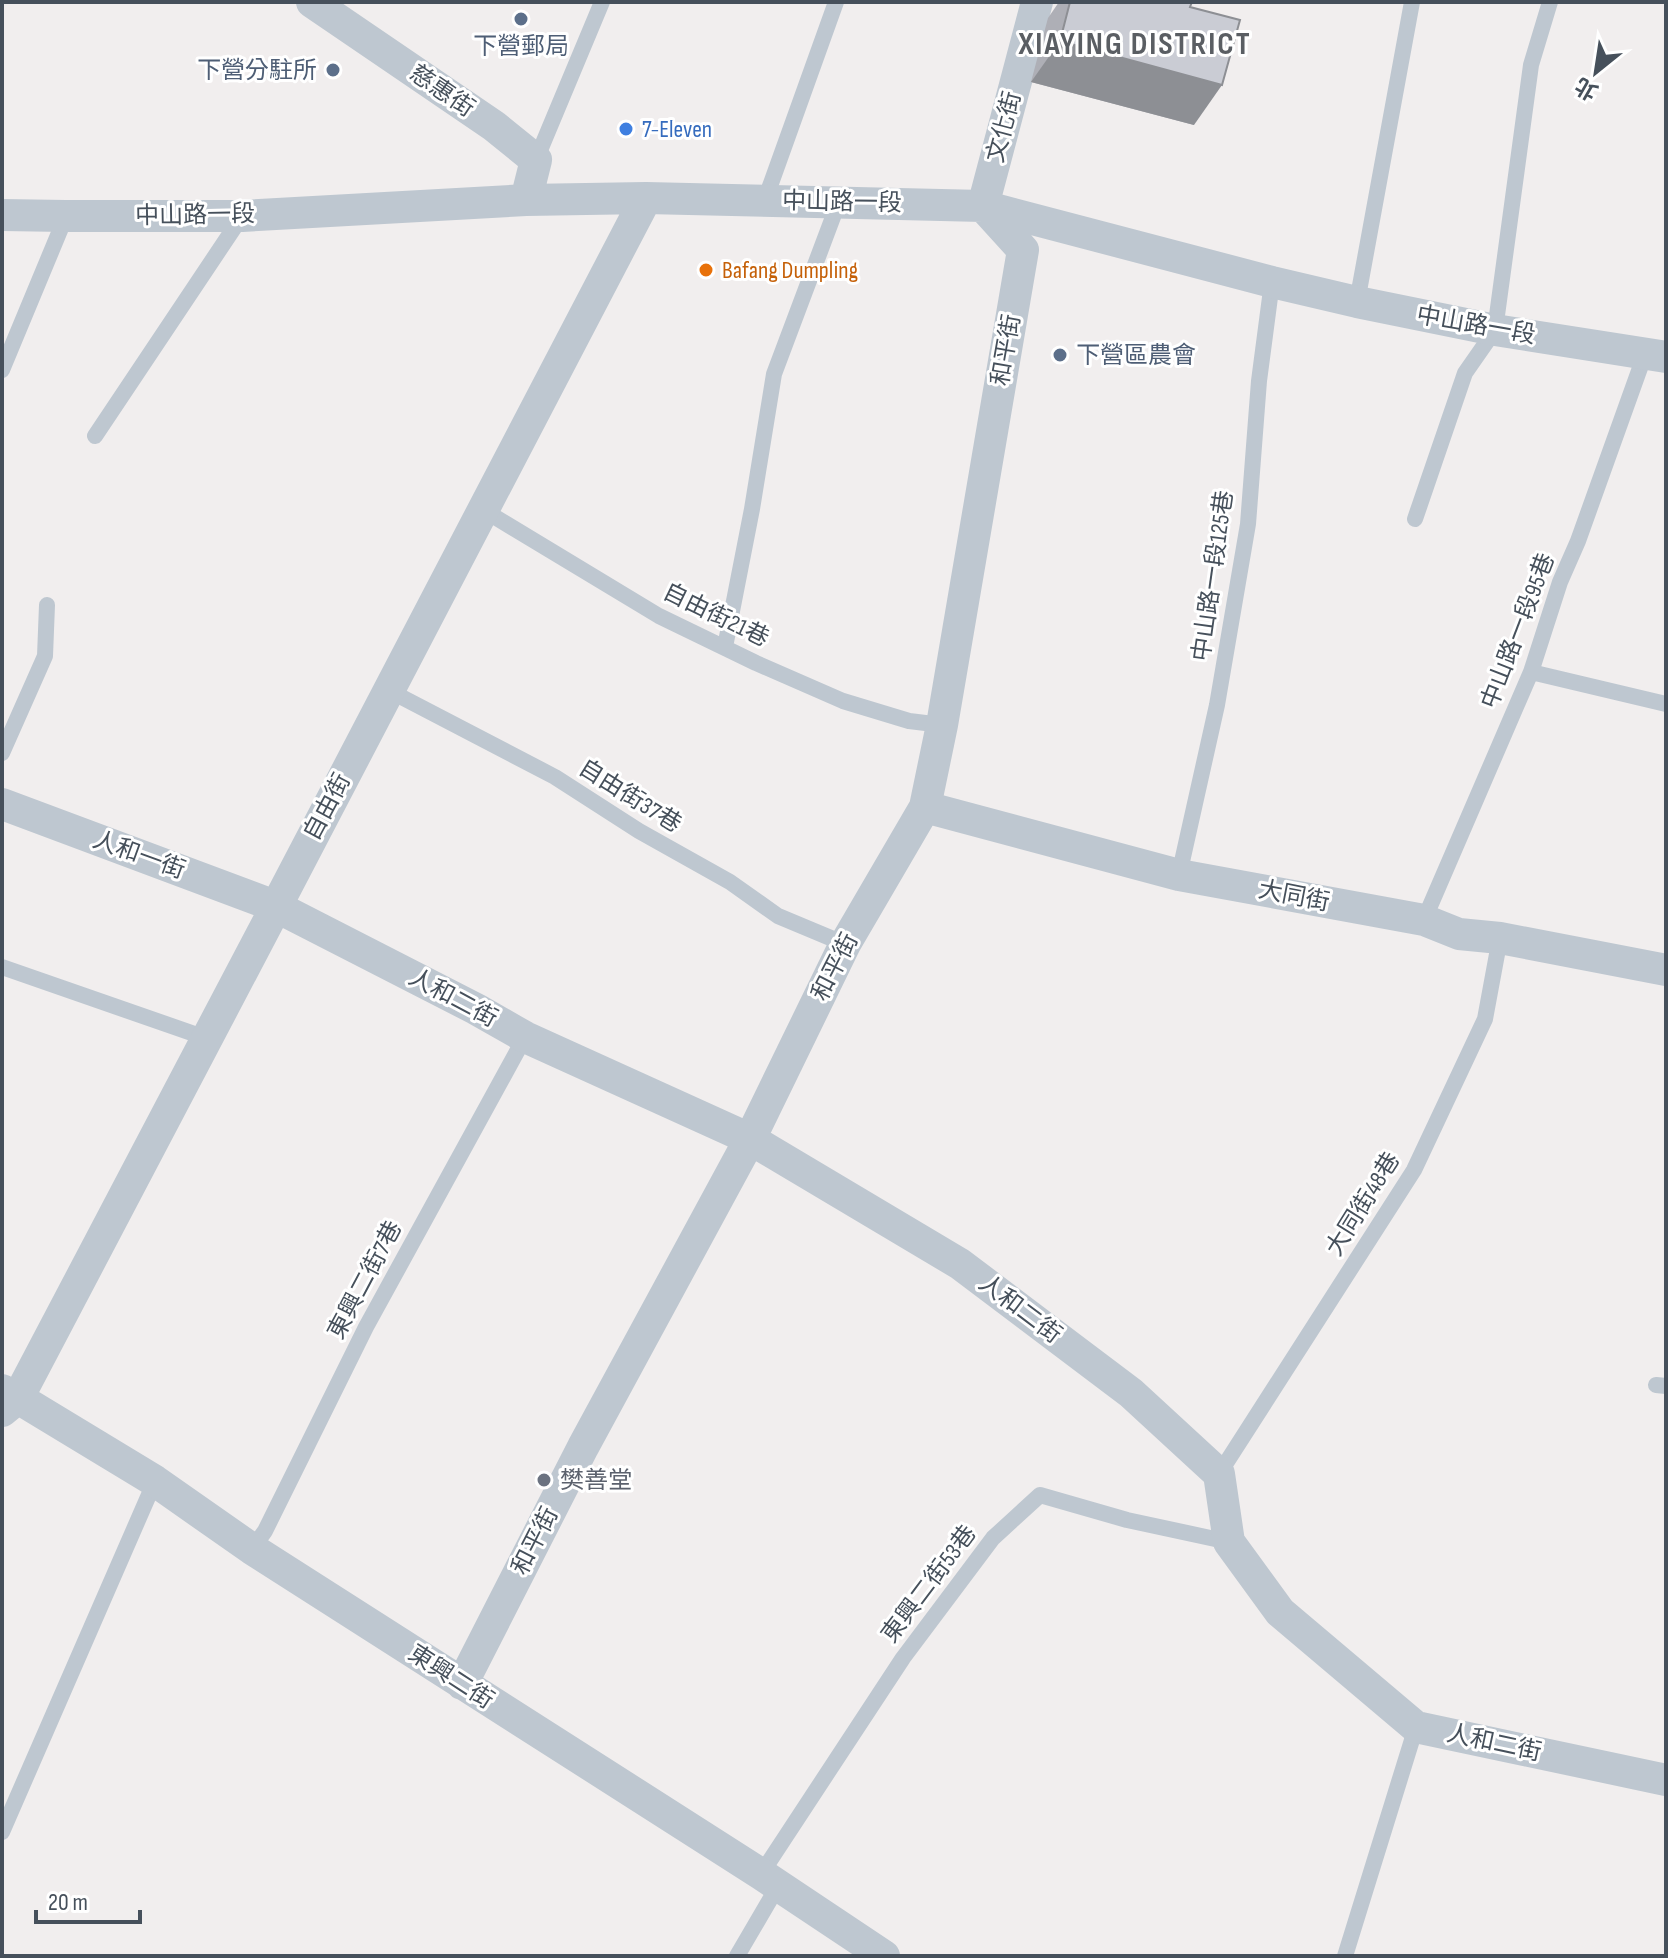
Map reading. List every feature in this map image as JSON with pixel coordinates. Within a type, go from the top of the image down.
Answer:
[{"type":"street","name":"慈惠街","points":[[312,2],[494,126],[536,160]]},
{"type":"street","name":"文化街","points":[[983,206],[1037,2]]},
{"type":"street","points":[[526,200],[536,160]]},
{"type":"street","name":"中山路一段","points":[[2,215],[242,216],[526,200],[646,198],[983,206],[1357,302],[1495,330],[1656,356]]},
{"type":"street","name":"自由街","points":[[7,1400],[206,1038],[485,511],[646,198]]},
{"type":"street","name":"和平街","points":[[462,1684],[583,1447],[750,1139],[845,944],[925,807],[942,725],[1023,250],[983,206]]},
{"type":"street","name":"人和一街","points":[[2,804],[275,906]]},
{"type":"street","name":"大同街","points":[[925,807],[1179,875],[1424,920],[1459,934],[1500,938],[1666,970]]},
{"type":"street","name":"人和二街","points":[[275,906],[525,1037],[750,1139],[960,1264],[1131,1393],[1219,1474],[1229,1542],[1280,1612],[1416,1727],[1666,1780]]},
{"type":"street","name":"東興二街","points":[[7,1400],[155,1481],[252,1549],[884,1956]]},
{"type":"lane","points":[[536,160],[602,2]]},
{"type":"lane","points":[[765,200],[836,2]]},
{"type":"lane","points":[[1357,302],[1412,2]]},
{"type":"lane","points":[[1415,519],[1465,373],[1495,330],[1531,65],[1550,2]]},
{"type":"lane","points":[[725,647],[774,374],[839,201]]},
{"type":"lane","points":[[2,370],[66,216]]},
{"type":"lane","points":[[95,436],[242,216]]},
{"type":"lane","name":"中山路一段125巷","points":[[1179,875],[1217,705],[1248,524],[1259,381],[1272,282]]},
{"type":"lane","name":"中山路一段95巷","points":[[1424,920],[1531,672],[1560,582],[1656,356]]},
{"type":"lane","name":"自由街21巷","points":[[485,511],[659,616],[756,663],[843,701],[909,721],[942,725]]},
{"type":"lane","points":[[2,753],[45,656],[47,605]]},
{"type":"lane","points":[[1531,672],[1666,704]]},
{"type":"lane","name":"自由街37巷","points":[[388,690],[555,777],[639,831],[730,882],[778,916],[845,944]]},
{"type":"lane","name":"大同街48巷","points":[[1219,1474],[1414,1170],[1485,1019],[1500,938]]},
{"type":"lane","points":[[2,967],[206,1038]]},
{"type":"lane","name":"東興二街7巷","points":[[252,1549],[265,1531],[366,1327],[525,1037]]},
{"type":"lane","points":[[2,1832],[155,1481]]},
{"type":"lane","name":"東興二街53巷","points":[[770,1880],[903,1658],[993,1538],[1040,1495],[1127,1520],[1229,1542]]},
{"type":"lane","points":[[1345,1956],[1416,1727]]},
{"type":"lane","points":[[737,1956],[770,1880]]},
{"type":"building","points":[[1070,2],[1192,2],[1190,7],[1240,20],[1222,85],[1060,41]]},
{"type":"place","name":"下營郵局","points":[[521,19]]},
{"type":"place","name":"下營分駐所","points":[[333,70]]},
{"type":"place","name":"7-Eleven","points":[[626,129]]},
{"type":"place","name":"Bafang Dumpling","points":[[706,270]]},
{"type":"place","name":"下營區農會","points":[[1060,355]]},
{"type":"place","name":"樊善堂","points":[[544,1480]]},
{"type":"district","name":"XIAYING DISTRICT","points":[[1135,44]]}]
